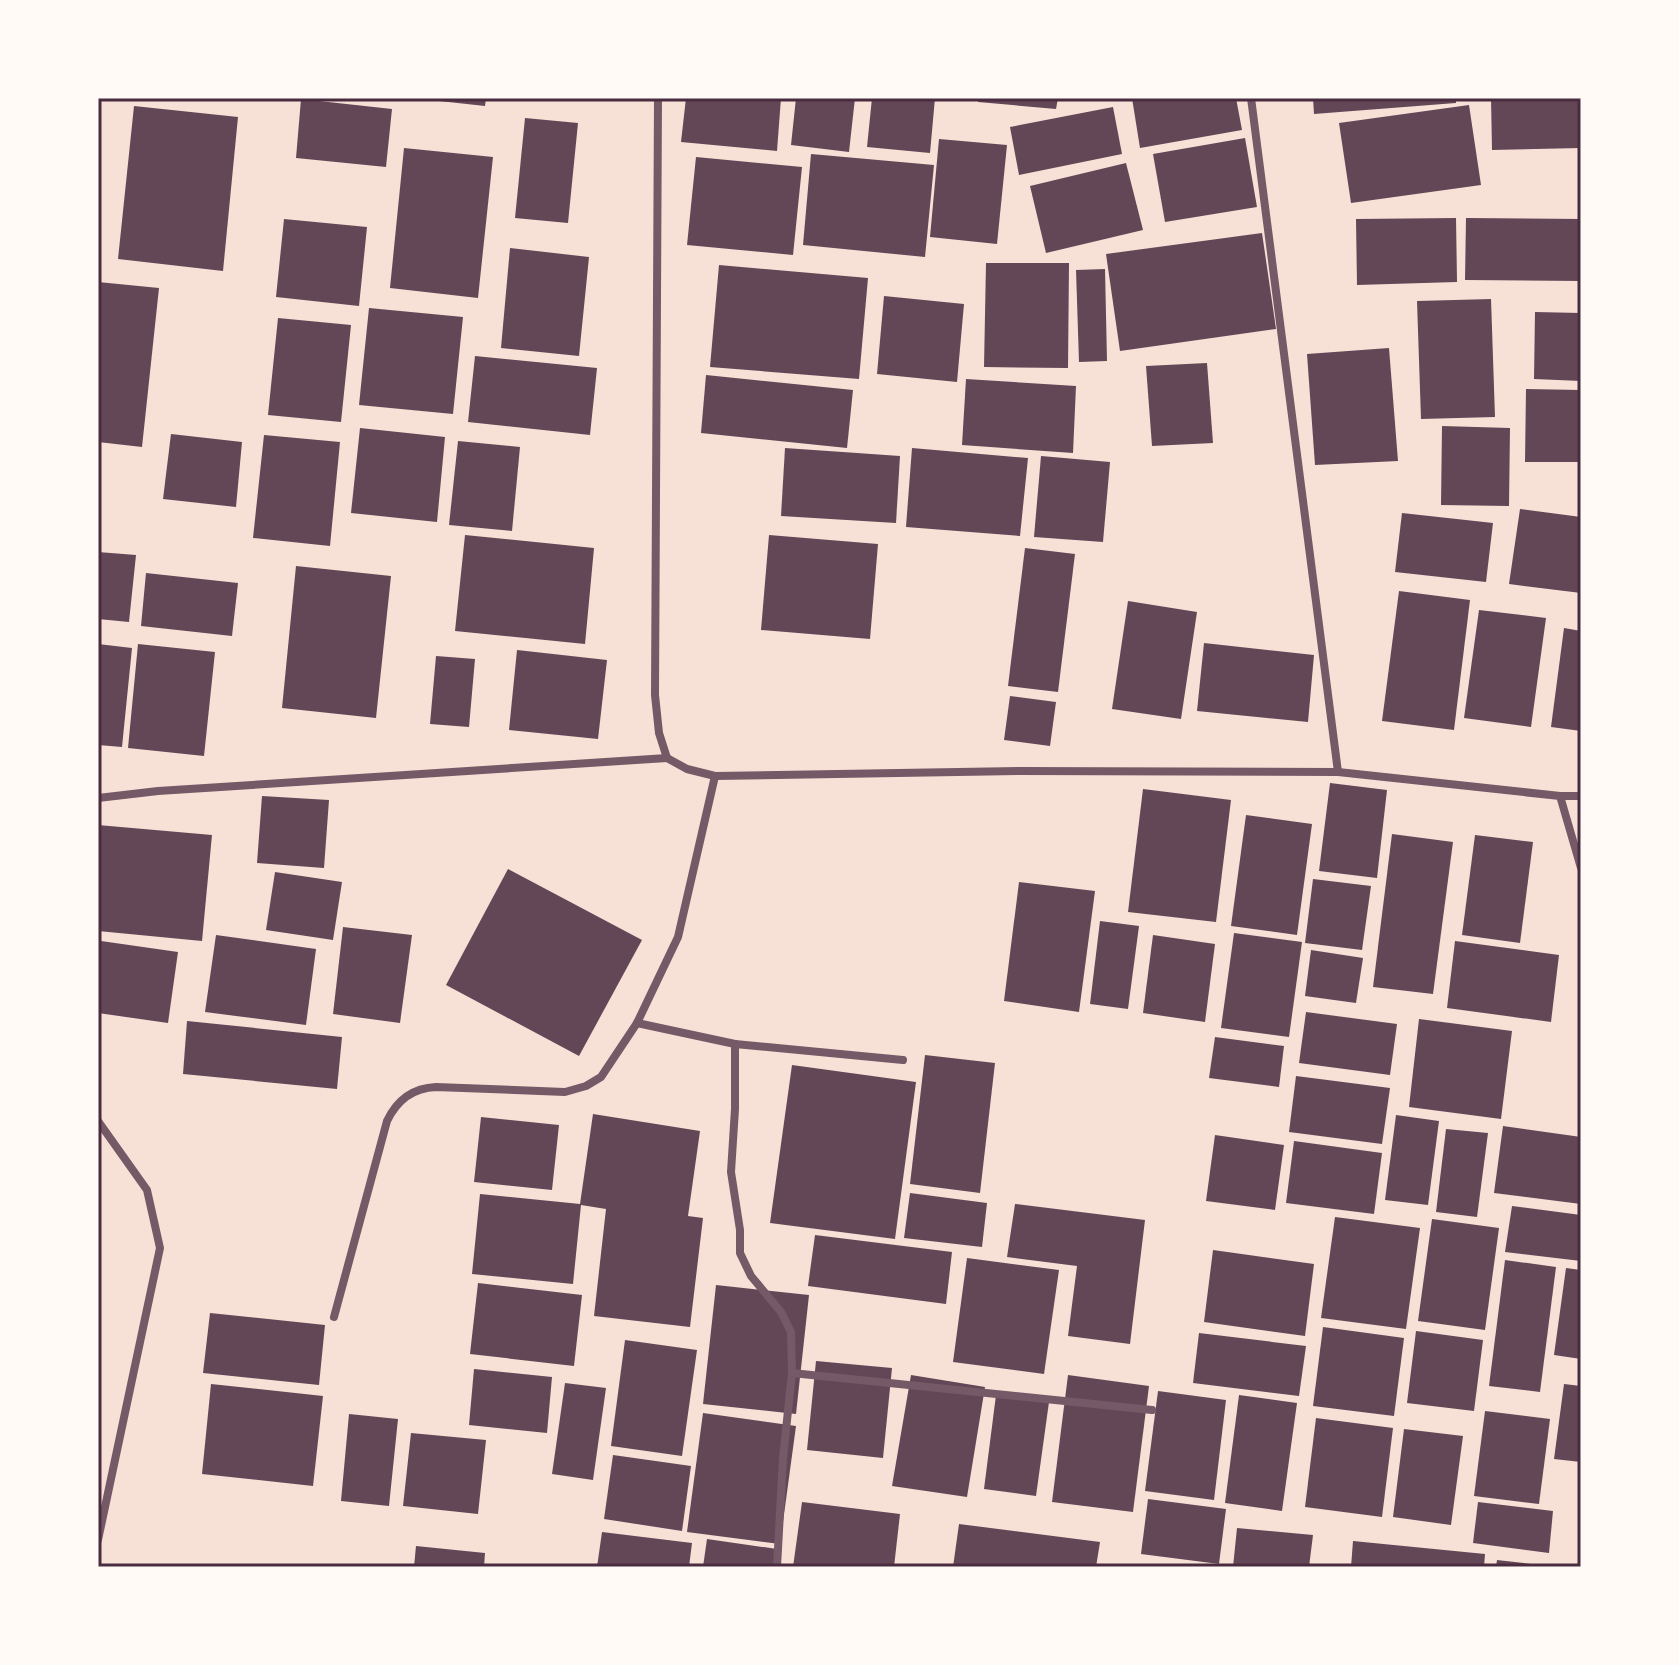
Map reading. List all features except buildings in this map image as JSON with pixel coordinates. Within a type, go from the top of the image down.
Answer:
[{"type":"street","points":[[658,98],[655,695],[659,733],[667,758]]},
{"type":"street","points":[[1251,98],[1338,772]]},
{"type":"street","points":[[98,798],[174,790],[667,758],[687,769],[715,776],[1018,771],[1338,772],[1581,796]]},
{"type":"street","points":[[334,1317],[387,1121],[401,1100],[417,1088],[565,1092],[586,1086],[601,1077],[611,1064],[637,1023],[678,937],[715,776]]},
{"type":"street","points":[[1560,796],[1581,868]]},
{"type":"street","points":[[637,1023],[735,1044],[903,1060]]},
{"type":"street","points":[[735,1044],[731,1172],[740,1230],[740,1253],[751,1276],[781,1312],[791,1332],[792,1373],[783,1458],[777,1567]]},
{"type":"street","points":[[98,1121],[147,1190],[160,1248],[98,1540]]},
{"type":"street","points":[[792,1373],[1152,1410]]}]
